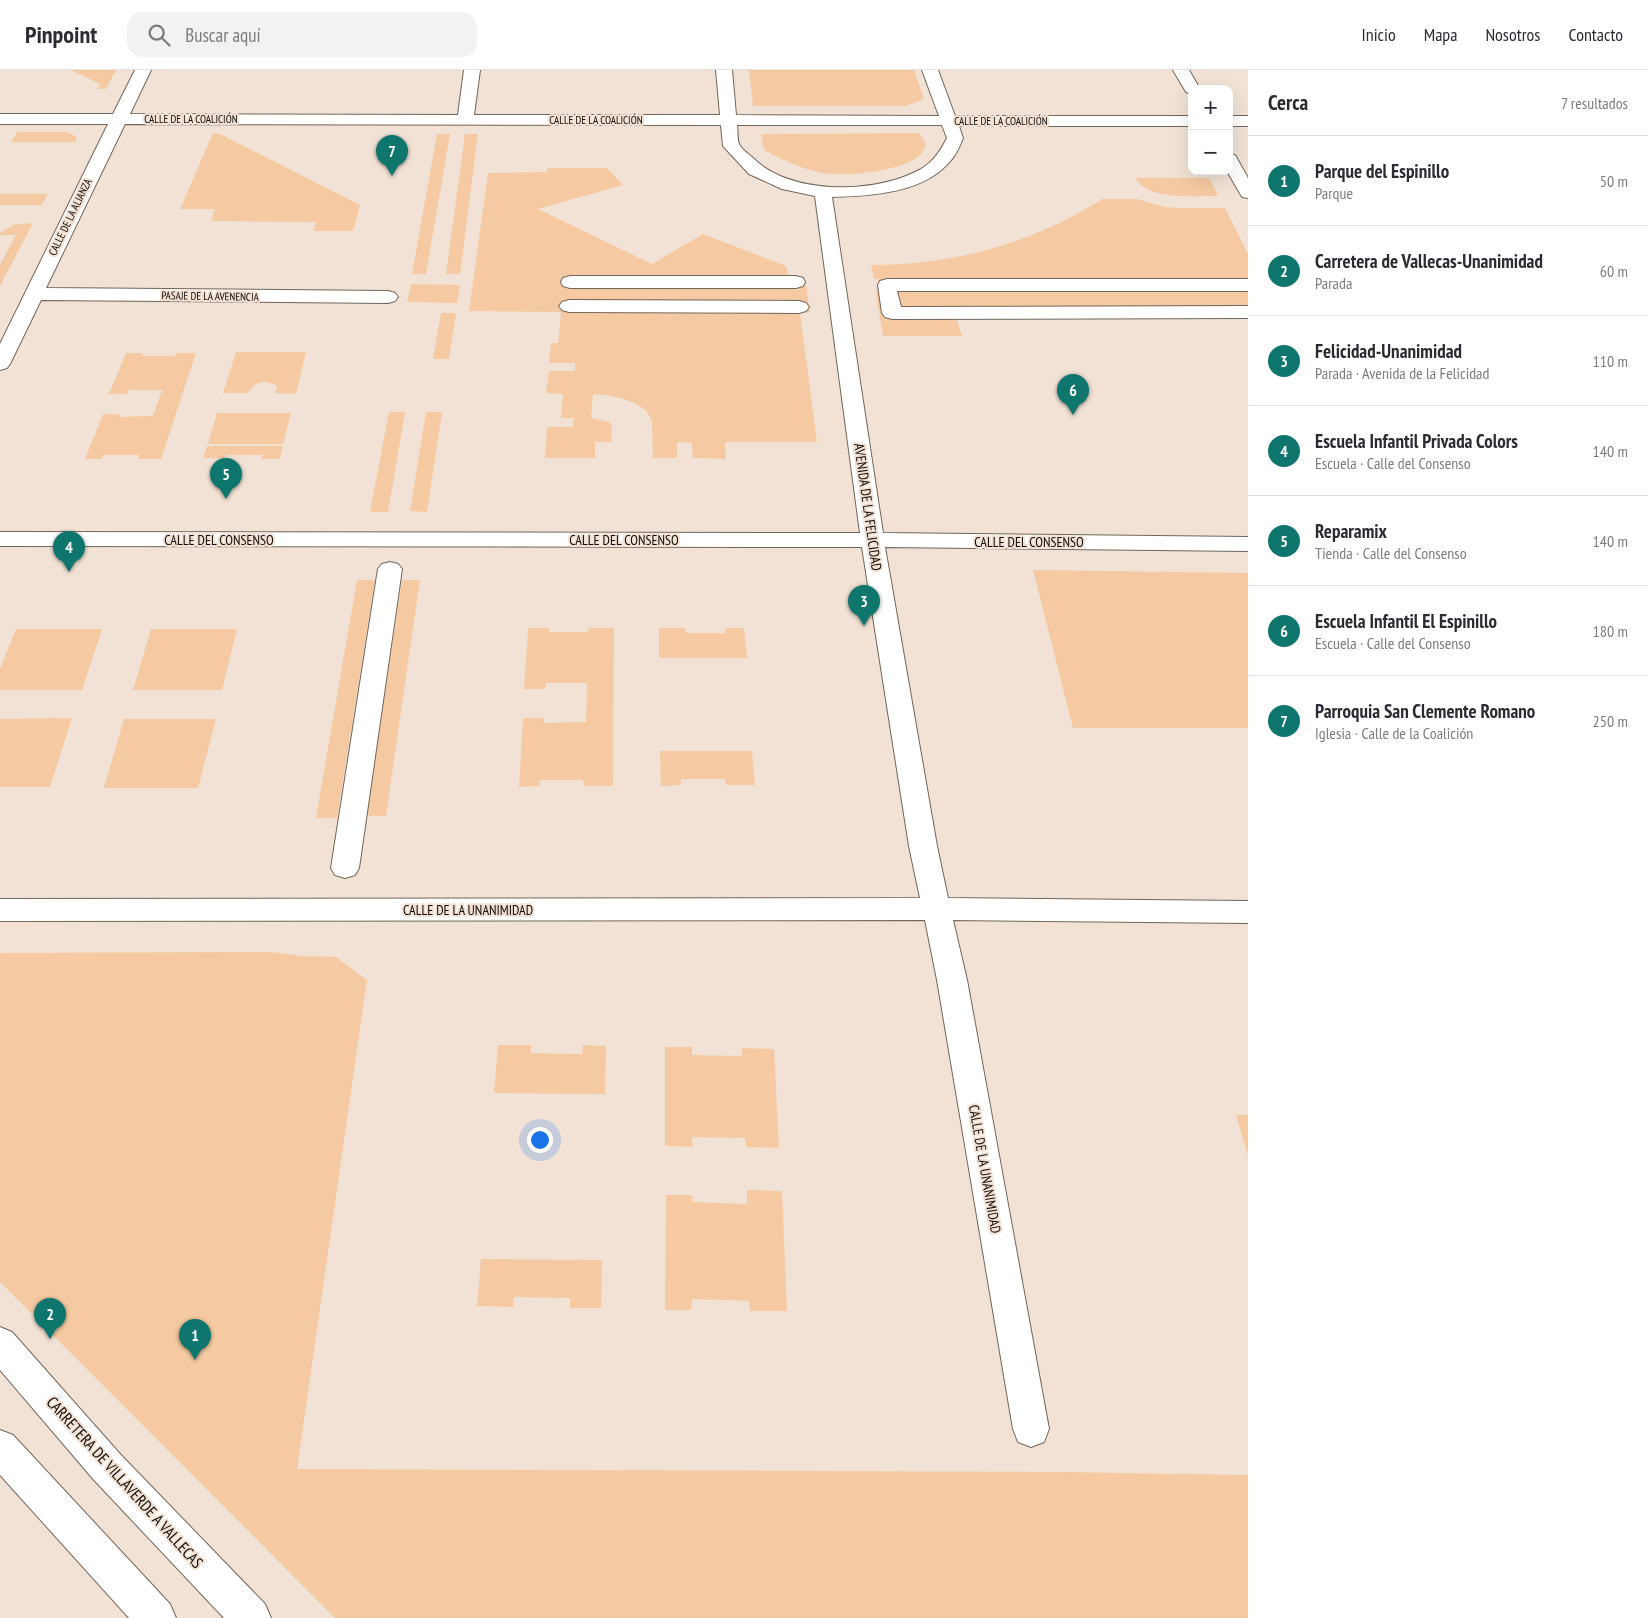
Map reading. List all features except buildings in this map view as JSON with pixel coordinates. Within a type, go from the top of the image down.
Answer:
[{"type":"street","name":"CALLE DE LA ALIANZA","points":[[0,364],[142,70]]},
{"type":"street","points":[[465,120],[472,70]]},
{"type":"street","points":[[724,70],[731,146],[754,170],[788,186],[823,192],[865,191],[919,177],[942,162],[952,148],[955,138],[947,121],[930,70]]},
{"type":"street","points":[[1181,70],[1190,85]]},
{"type":"street","name":"CALLE DE LA COALICIÓN","points":[[0,119],[1188,121]]},
{"type":"street","points":[[1233,121],[1248,121]]},
{"type":"street","points":[[1233,166],[1248,194]]},
{"type":"street","name":"AVENIDA DE LA FELICIDAD","points":[[823,192],[872,540],[923,846],[937,909]]},
{"type":"street","points":[[570,282],[796,282]]},
{"type":"street","points":[[1248,285],[887,285],[883,294],[892,313],[1248,312]]},
{"type":"street","name":"PASAJE DE LA AVENENCIA","points":[[33,294],[388,297]]},
{"type":"street","points":[[569,306],[799,307]]},
{"type":"street","name":"CALLE DEL CONSENSO","points":[[0,540],[872,540],[1248,544]]},
{"type":"street","points":[[346,868],[390,569]]},
{"type":"street","name":"CALLE DE LA UNANIMIDAD","points":[[937,909],[952,980],[1031,1429]]},
{"type":"street","name":"CALLE DE LA UNANIMIDAD","points":[[0,910],[937,909],[1248,912]]},
{"type":"street","name":"CARRETERA DE VILLAVERDE A VALLECAS","points":[[0,1344],[107,1467],[251,1618]]},
{"type":"street","points":[[0,1448],[156,1618]]},
{"type":"shaded area","points":[[71,70],[116,70],[106,89],[97,89],[100,84]]},
{"type":"shaded area","points":[[749,70],[914,70],[924,99],[906,106],[753,106]]},
{"type":"shaded area","points":[[17,132],[67,132],[77,137],[75,142],[11,142]]},
{"type":"shaded area","points":[[213,133],[220,134],[360,205],[353,231],[314,231],[316,222],[211,221],[215,209],[180,209]]},
{"type":"shaded area","points":[[919,133],[926,144],[922,153],[913,160],[887,169],[855,174],[827,174],[790,162],[764,150],[761,134]]},
{"type":"shaded area","points":[[437,134],[450,134],[426,274],[412,274]]},
{"type":"shaded area","points":[[465,134],[478,134],[460,274],[446,274]]},
{"type":"shaded area","points":[[547,168],[607,168],[623,185],[538,209],[652,264],[703,234],[786,266],[789,279],[761,279],[805,280],[810,312],[790,313],[800,313],[817,442],[725,442],[726,459],[693,458],[692,443],[677,442],[677,458],[653,458],[652,422],[643,408],[618,397],[593,394],[591,418],[609,422],[612,426],[611,442],[595,442],[595,458],[545,458],[547,427],[573,427],[574,418],[561,418],[563,394],[546,393],[549,371],[575,371],[575,363],[549,363],[551,343],[558,343],[561,312],[469,311],[488,173],[547,172]]},
{"type":"shaded area","points":[[1135,178],[1209,178],[1218,196],[1173,196],[1161,194],[1151,191]]},
{"type":"shaded area","points":[[0,194],[48,194],[42,205],[0,205]]},
{"type":"shaded area","points":[[1102,199],[1137,199],[1164,207],[1225,208],[1248,254],[1248,318],[956,317],[962,336],[883,336],[876,294],[879,279],[874,279],[871,265],[932,261],[991,249],[1020,240],[1048,228]]},
{"type":"shaded area","points":[[33,223],[0,286],[0,265],[16,235],[0,235],[0,233],[13,225]]},
{"type":"shaded area","points":[[411,284],[460,285],[457,303],[407,302]]},
{"type":"shaded area","points":[[441,313],[456,313],[449,359],[433,359]]},
{"type":"shaded area","points":[[236,352],[306,352],[296,394],[275,393],[277,386],[269,382],[260,382],[249,393],[223,393]]},
{"type":"shaded area","points":[[126,353],[143,353],[142,356],[175,356],[176,353],[196,353],[161,459],[138,459],[139,455],[103,455],[102,459],[85,459],[103,414],[119,414],[119,417],[153,416],[162,390],[129,390],[127,394],[109,394]]},
{"type":"shaded area","points":[[389,412],[405,412],[388,512],[370,512]]},
{"type":"shaded area","points":[[426,412],[442,412],[427,512],[410,511]]},
{"type":"shaded area","points":[[217,413],[291,413],[283,444],[208,444]]},
{"type":"shaded area","points":[[207,446],[283,446],[280,459],[261,459],[262,455],[226,455],[224,458],[203,458]]},
{"type":"shaded area","points":[[1033,570],[1248,573],[1248,728],[1073,728]]},
{"type":"shaded area","points":[[357,580],[375,580],[337,818],[316,818]]},
{"type":"shaded area","points":[[402,580],[420,580],[386,816],[366,816]]},
{"type":"shaded area","points":[[528,628],[549,628],[549,632],[588,632],[589,628],[614,628],[613,786],[584,786],[583,780],[540,780],[539,786],[519,787],[523,718],[543,718],[544,723],[586,722],[587,683],[546,683],[545,689],[524,689]]},
{"type":"shaded area","points":[[659,628],[685,628],[686,633],[725,633],[726,628],[744,628],[747,658],[659,658]]},
{"type":"shaded area","points":[[16,629],[102,629],[82,690],[0,690],[0,669]]},
{"type":"shaded area","points":[[151,629],[237,629],[222,690],[133,690]]},
{"type":"shaded area","points":[[72,718],[50,787],[0,787],[0,719]]},
{"type":"shaded area","points":[[124,719],[216,719],[198,788],[104,788]]},
{"type":"shaded area","points":[[660,751],[752,751],[755,785],[726,785],[725,779],[681,779],[681,785],[661,786]]},
{"type":"shaded area","points":[[271,952],[303,956],[336,957],[367,980],[297,1469],[1059,1472],[1248,1475],[1248,1618],[335,1618],[0,1282],[0,953]]},
{"type":"shaded area","points":[[498,1045],[531,1045],[531,1053],[582,1054],[583,1045],[606,1046],[605,1094],[494,1093]]},
{"type":"shaded area","points":[[665,1047],[692,1047],[692,1055],[742,1056],[742,1048],[774,1049],[779,1148],[746,1147],[745,1138],[692,1137],[693,1147],[665,1146]]},
{"type":"shaded area","points":[[1236,1115],[1248,1115],[1248,1156]]},
{"type":"shaded area","points":[[747,1190],[782,1191],[787,1311],[750,1311],[749,1301],[692,1299],[691,1310],[665,1310],[666,1195],[692,1195],[693,1202],[747,1204]]},
{"type":"shaded area","points":[[481,1259],[602,1260],[601,1308],[570,1308],[570,1298],[514,1297],[513,1307],[477,1306]]},
{"type":"place","name":"Parroquia San Clemente Romano","points":[[392,176]]},
{"type":"place","name":"Escuela Infantil El Espinillo","points":[[1073,415]]},
{"type":"place","name":"Reparamix","points":[[226,499]]},
{"type":"place","name":"Escuela Infantil Privada Colors","points":[[69,572]]},
{"type":"place","name":"Felicidad-Unanimidad","points":[[864,626]]},
{"type":"place","name":"Carretera de Vallecas-Unanimidad","points":[[50,1339]]},
{"type":"place","name":"Parque del Espinillo","points":[[195,1360]]}]
